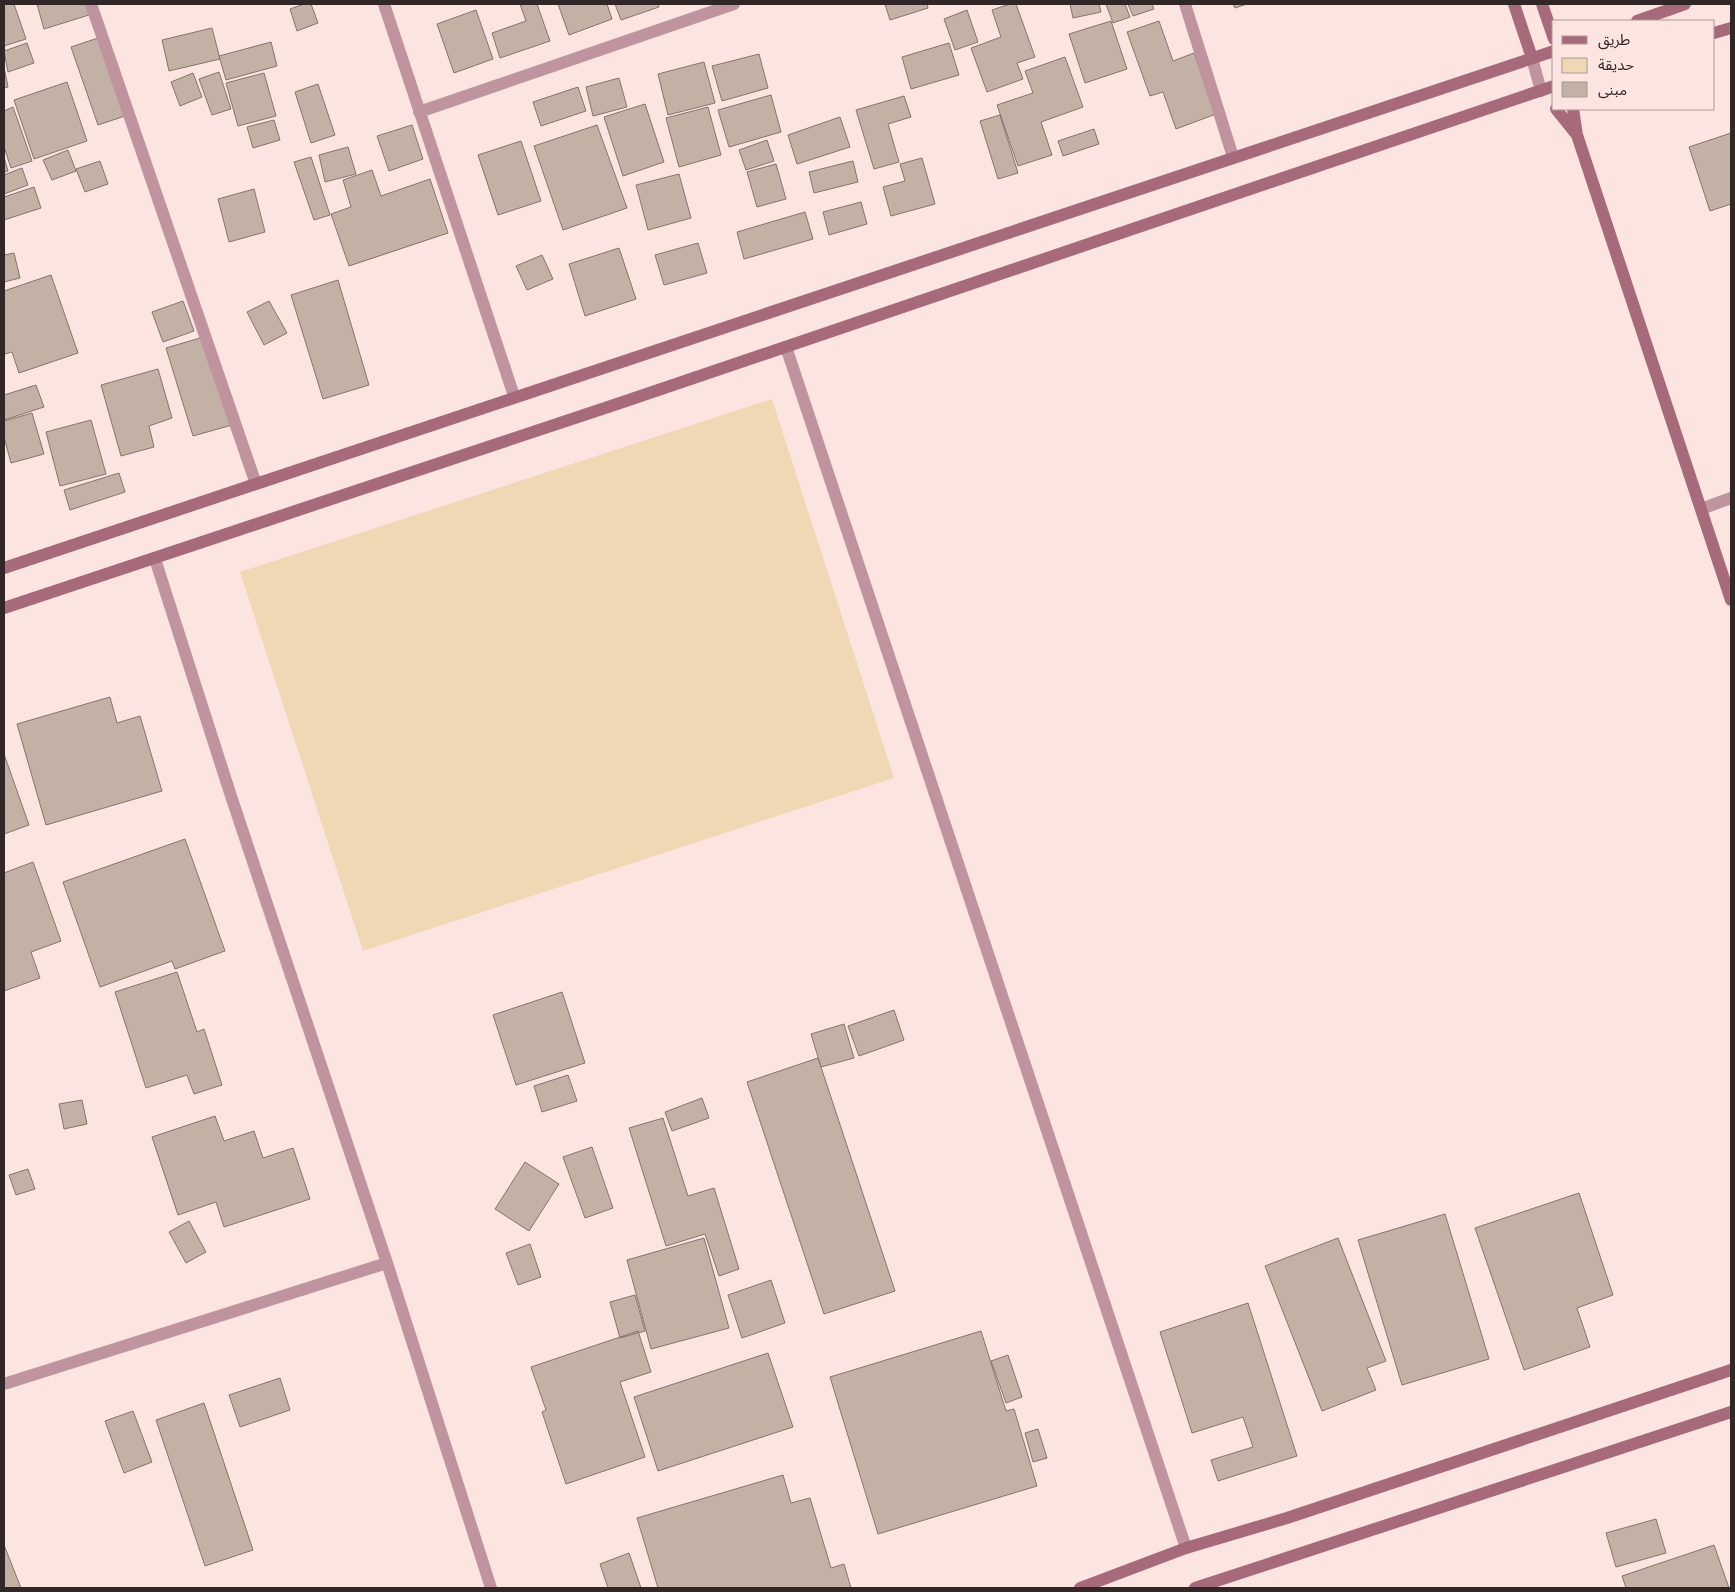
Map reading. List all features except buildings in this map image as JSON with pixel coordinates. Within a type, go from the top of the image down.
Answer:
[{"type":"street","points":[[91,4],[256,484]]},
{"type":"street","points":[[384,4],[514,396]]},
{"type":"street","points":[[419,112],[734,4]]},
{"type":"street","points":[[1185,4],[1233,157]]},
{"type":"street","points":[[1514,4],[1541,91],[1552,104]]},
{"type":"street","points":[[1542,4],[1552,33]]},
{"type":"street","points":[[1640,20],[1686,4]]},
{"type":"street","points":[[1715,33],[1731,28]]},
{"type":"street","points":[[4,568],[514,396],[1552,52]]},
{"type":"street","points":[[4,608],[786,347],[1552,87]]},
{"type":"street","points":[[1557,110],[1578,135]]},
{"type":"street","points":[[1573,110],[1578,135],[1731,600]]},
{"type":"street","points":[[786,347],[1186,1548]]},
{"type":"street","points":[[1702,509],[1731,498]]},
{"type":"street","points":[[155,559],[387,1263],[491,1588]]},
{"type":"street","points":[[4,1384],[387,1263]]},
{"type":"street","points":[[1080,1588],[1186,1548],[1287,1518],[1731,1370]]},
{"type":"street","points":[[1196,1588],[1731,1412]]},
{"type":"green space","points":[[772,399],[894,778],[363,951],[240,572]]}]
